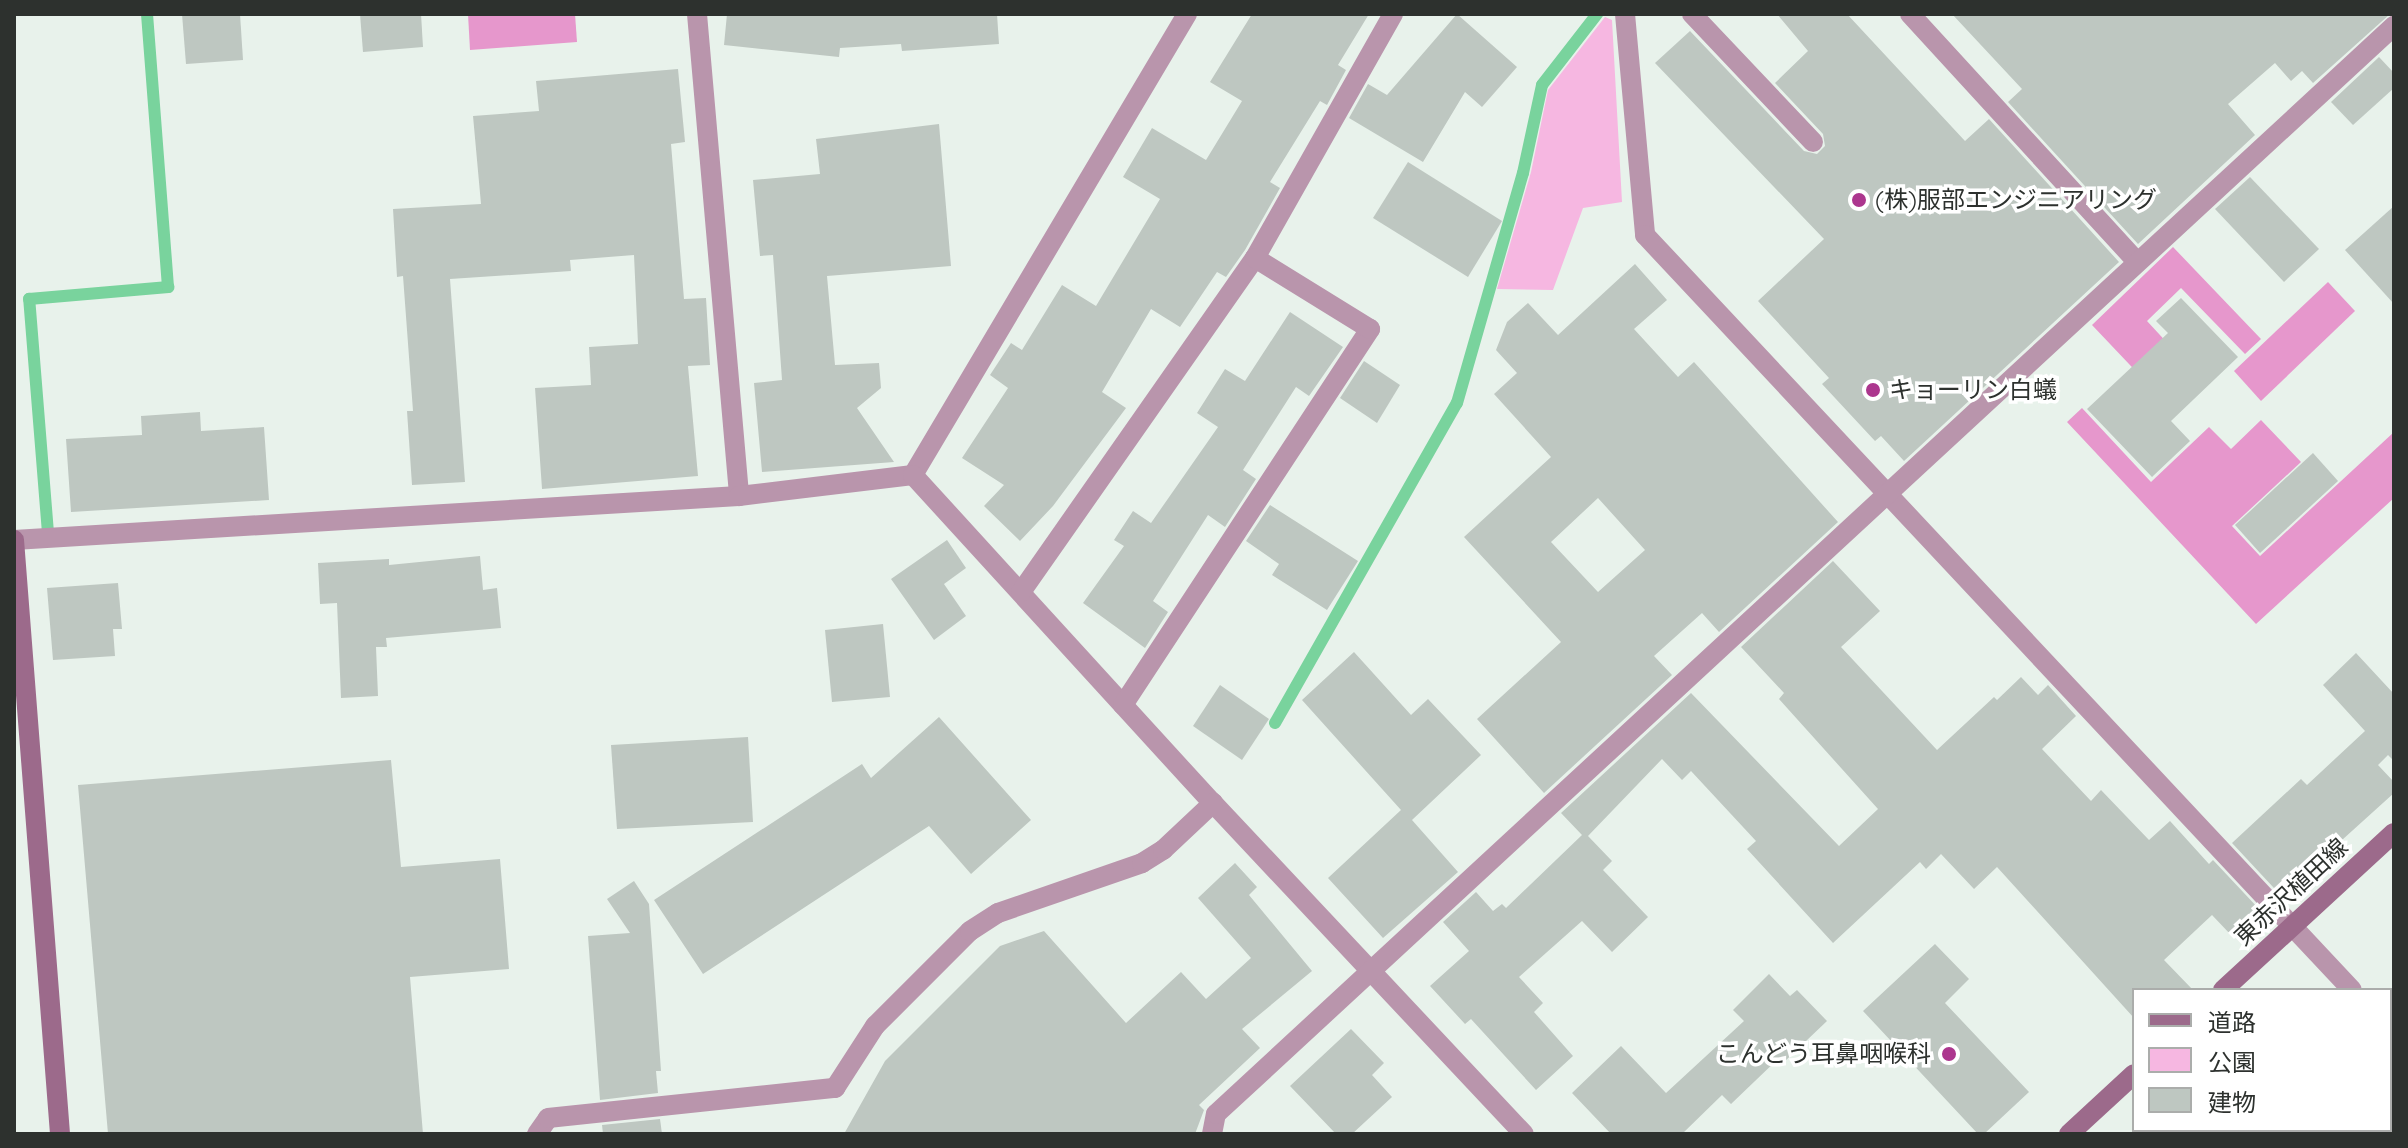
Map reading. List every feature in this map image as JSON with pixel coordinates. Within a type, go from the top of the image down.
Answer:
[{"type":"street","points":[[697,14],[739,496]]},
{"type":"street","points":[[913,475],[1187,14]]},
{"type":"street","points":[[1021,592],[1255,258],[1393,14]]},
{"type":"street","points":[[1625,14],[1645,235],[2350,988]]},
{"type":"street","points":[[1692,14],[1813,142]]},
{"type":"street","points":[[1910,14],[2137,262]]},
{"type":"street","points":[[1212,1134],[1216,1114],[2394,26]]},
{"type":"street","points":[[1123,705],[1370,329],[1255,258]]},
{"type":"street","points":[[60,1134],[14,540],[739,496],[913,475]]},
{"type":"street","points":[[913,475],[1213,803],[1524,1134]]},
{"type":"street","points":[[537,1134],[548,1118],[835,1088],[875,1026],[970,931],[998,913],[1142,863],[1163,850],[1213,803]]},
{"type":"street","name":"東赤沢植田線","points":[[2225,988],[2394,833]]},
{"type":"street","points":[[2069,1134],[2132,1076]]},
{"type":"green space","points":[[1605,17],[1612,20],[1622,202],[1583,208],[1553,290],[1497,289],[1531,172],[1548,90]]},
{"type":"shaded area","points":[[468,14],[575,14],[577,42],[470,50]]},
{"type":"shaded area","points":[[2173,247],[2261,339],[2245,354],[2181,288],[2147,321],[2196,374],[2166,403],[2092,325]]},
{"type":"shaded area","points":[[2328,282],[2355,311],[2261,401],[2234,371]]},
{"type":"shaded area","points":[[2082,408],[2151,482],[2209,427],[2231,449],[2261,420],[2301,462],[2232,526],[2260,556],[2394,432],[2394,498],[2256,624],[2067,422]]},
{"type":"building","points":[[182,14],[240,14],[243,60],[186,64]]},
{"type":"building","points":[[360,14],[421,14],[423,47],[363,52]]},
{"type":"building","points":[[727,14],[997,14],[999,44],[902,51],[901,44],[840,48],[839,57],[724,45]]},
{"type":"building","points":[[1252,14],[1369,14],[1338,65],[1346,70],[1327,105],[1320,101],[1270,182],[1280,188],[1245,250],[1226,277],[1217,272],[1180,327],[1151,309],[1102,392],[1126,408],[1053,506],[1020,541],[984,506],[1004,485],[962,458],[1008,388],[990,375],[1011,343],[1022,350],[1062,285],[1096,306],[1160,199],[1123,177],[1152,128],[1206,160],[1242,101],[1210,82]]},
{"type":"building","points":[[1457,14],[1517,67],[1482,107],[1465,92],[1423,162],[1349,118],[1368,84],[1387,95]]},
{"type":"building","points":[[1777,14],[1847,14],[1965,141],[1989,119],[2119,262],[1904,461],[1881,436],[1875,441],[1822,384],[1829,378],[1758,301],[1824,239],[1655,63],[1690,31],[1804,151],[1817,154],[1825,146],[1823,134],[1775,83],[1808,51]]},
{"type":"building","points":[[1952,14],[2390,14],[2313,83],[2302,71],[2291,81],[2275,63],[2228,104],[2255,135],[2138,244],[2008,102],[2022,89]]},
{"type":"building","points":[[2379,57],[2394,73],[2394,88],[2353,125],[2331,102]]},
{"type":"building","points":[[678,69],[685,142],[671,144],[684,299],[706,298],[710,365],[688,366],[698,476],[542,489],[535,388],[591,385],[589,347],[638,344],[634,255],[570,260],[571,271],[450,279],[465,482],[412,485],[407,411],[413,411],[403,276],[397,277],[393,209],[481,204],[473,116],[539,111],[536,81]]},
{"type":"building","points":[[939,124],[951,266],[827,276],[835,365],[879,363],[881,388],[857,408],[894,462],[762,472],[754,383],[782,380],[773,255],[760,256],[753,180],[820,174],[816,139]]},
{"type":"building","points":[[1408,162],[1502,221],[1468,277],[1373,218]]},
{"type":"building","points":[[2250,177],[2319,249],[2284,282],[2215,209]]},
{"type":"building","points":[[2394,206],[2394,304],[2345,250]]},
{"type":"building","points":[[1635,264],[1667,300],[1634,329],[1678,377],[1694,362],[1838,522],[1719,632],[1702,613],[1654,656],[1672,675],[1544,793],[1477,719],[1561,642],[1464,537],[1551,457],[1494,394],[1517,373],[1496,350],[1507,322],[1528,303],[1558,335]],"holes":[[[1598,498],[1645,550],[1598,592],[1551,542]]]},
{"type":"building","points":[[2181,298],[2238,357],[2171,421],[2190,441],[2152,477],[2087,409],[2168,333],[2156,321]]},
{"type":"building","points":[[1290,312],[1343,347],[1309,396],[1296,387],[1243,470],[1256,479],[1225,527],[1208,515],[1153,601],[1168,612],[1145,648],[1083,603],[1124,546],[1114,540],[1133,511],[1151,523],[1218,427],[1197,413],[1225,369],[1245,381]]},
{"type":"building","points":[[1364,361],[1400,385],[1377,423],[1340,398]]},
{"type":"building","points":[[200,412],[201,431],[264,427],[269,500],[71,512],[66,439],[142,435],[141,416]]},
{"type":"building","points":[[2313,453],[2338,481],[2260,553],[2235,525]]},
{"type":"building","points":[[1270,505],[1358,561],[1327,610],[1272,575],[1279,564],[1246,541]]},
{"type":"building","points":[[947,540],[966,568],[944,584],[966,616],[934,640],[891,579]]},
{"type":"building","points":[[480,556],[483,590],[497,588],[501,628],[386,638],[387,647],[376,647],[378,696],[341,698],[337,603],[320,604],[318,563],[389,559],[389,565]]},
{"type":"building","points":[[1833,561],[1880,611],[1841,647],[1937,750],[1994,697],[1997,700],[2021,677],[2038,695],[2048,685],[2076,716],[2042,749],[2091,801],[2101,790],[2149,840],[2170,821],[2209,864],[2213,860],[2259,909],[2231,935],[2212,915],[2164,960],[2191,988],[2132,988],[2132,1016],[1997,867],[1974,889],[1941,854],[1926,869],[1920,862],[1833,943],[1747,849],[1756,841],[1691,771],[1682,780],[1662,759],[1588,836],[1612,861],[1603,870],[1648,917],[1612,952],[1582,921],[1519,977],[1543,1003],[1534,1012],[1573,1056],[1536,1090],[1471,1019],[1465,1024],[1430,986],[1469,951],[1443,922],[1476,892],[1493,911],[1502,904],[1506,908],[1582,835],[1561,813],[1691,693],[1839,846],[1878,809],[1779,699],[1784,693],[1741,647]]},
{"type":"building","points":[[118,583],[122,629],[113,629],[115,656],[53,660],[47,588]]},
{"type":"building","points":[[883,624],[890,697],[832,702],[825,630]]},
{"type":"building","points":[[1354,652],[1411,715],[1428,699],[1481,755],[1412,820],[1458,872],[1383,938],[1328,878],[1401,810],[1302,700]]},
{"type":"building","points":[[2356,653],[2394,694],[2394,761],[2388,755],[2378,765],[2394,782],[2394,793],[2342,840],[2348,846],[2287,902],[2232,843],[2301,779],[2307,785],[2365,731],[2323,685]]},
{"type":"building","points":[[1220,685],[1269,719],[1242,760],[1193,726]]},
{"type":"building","points":[[939,717],[1031,820],[971,874],[929,826],[703,974],[654,900],[862,764],[871,778]]},
{"type":"building","points":[[748,737],[753,822],[617,829],[611,745]]},
{"type":"building","points":[[391,760],[401,867],[500,859],[509,969],[410,977],[423,1134],[108,1134],[78,785]]},
{"type":"building","points":[[1235,863],[1257,887],[1249,895],[1312,971],[1242,1029],[1260,1048],[1199,1105],[1204,1110],[1195,1134],[844,1134],[885,1061],[1000,946],[1044,931],[1126,1023],[1181,972],[1206,999],[1251,958],[1198,898]]},
{"type":"building","points":[[634,881],[649,904],[661,1071],[656,1071],[658,1093],[600,1100],[588,936],[630,933],[607,899]]},
{"type":"building","points":[[1935,944],[1969,979],[1945,1003],[2029,1092],[1984,1134],[1978,1134],[1863,1011]]},
{"type":"building","points":[[1769,974],[1790,996],[1797,990],[1827,1021],[1784,1062],[1779,1058],[1731,1104],[1722,1095],[1682,1134],[1611,1134],[1572,1093],[1621,1046],[1666,1093],[1744,1021],[1733,1010]]},
{"type":"building","points":[[1351,1029],[1384,1063],[1372,1075],[1392,1097],[1352,1134],[1336,1134],[1290,1086]]},
{"type":"building","points":[[660,1119],[662,1134],[603,1134],[602,1125]]},
{"type":"waterway","points":[[48,533],[29,299],[168,287],[147,14]]},
{"type":"waterway","points":[[1275,723],[1457,403],[1523,173],[1542,85],[1597,14]]},
{"type":"place","name":"(株)服部エンジニアリング","points":[[1859,200]]},
{"type":"place","name":"キョーリン白蟻","points":[[1873,390]]},
{"type":"place","name":"こんどう耳鼻咽喉科","points":[[1949,1054]]}]
